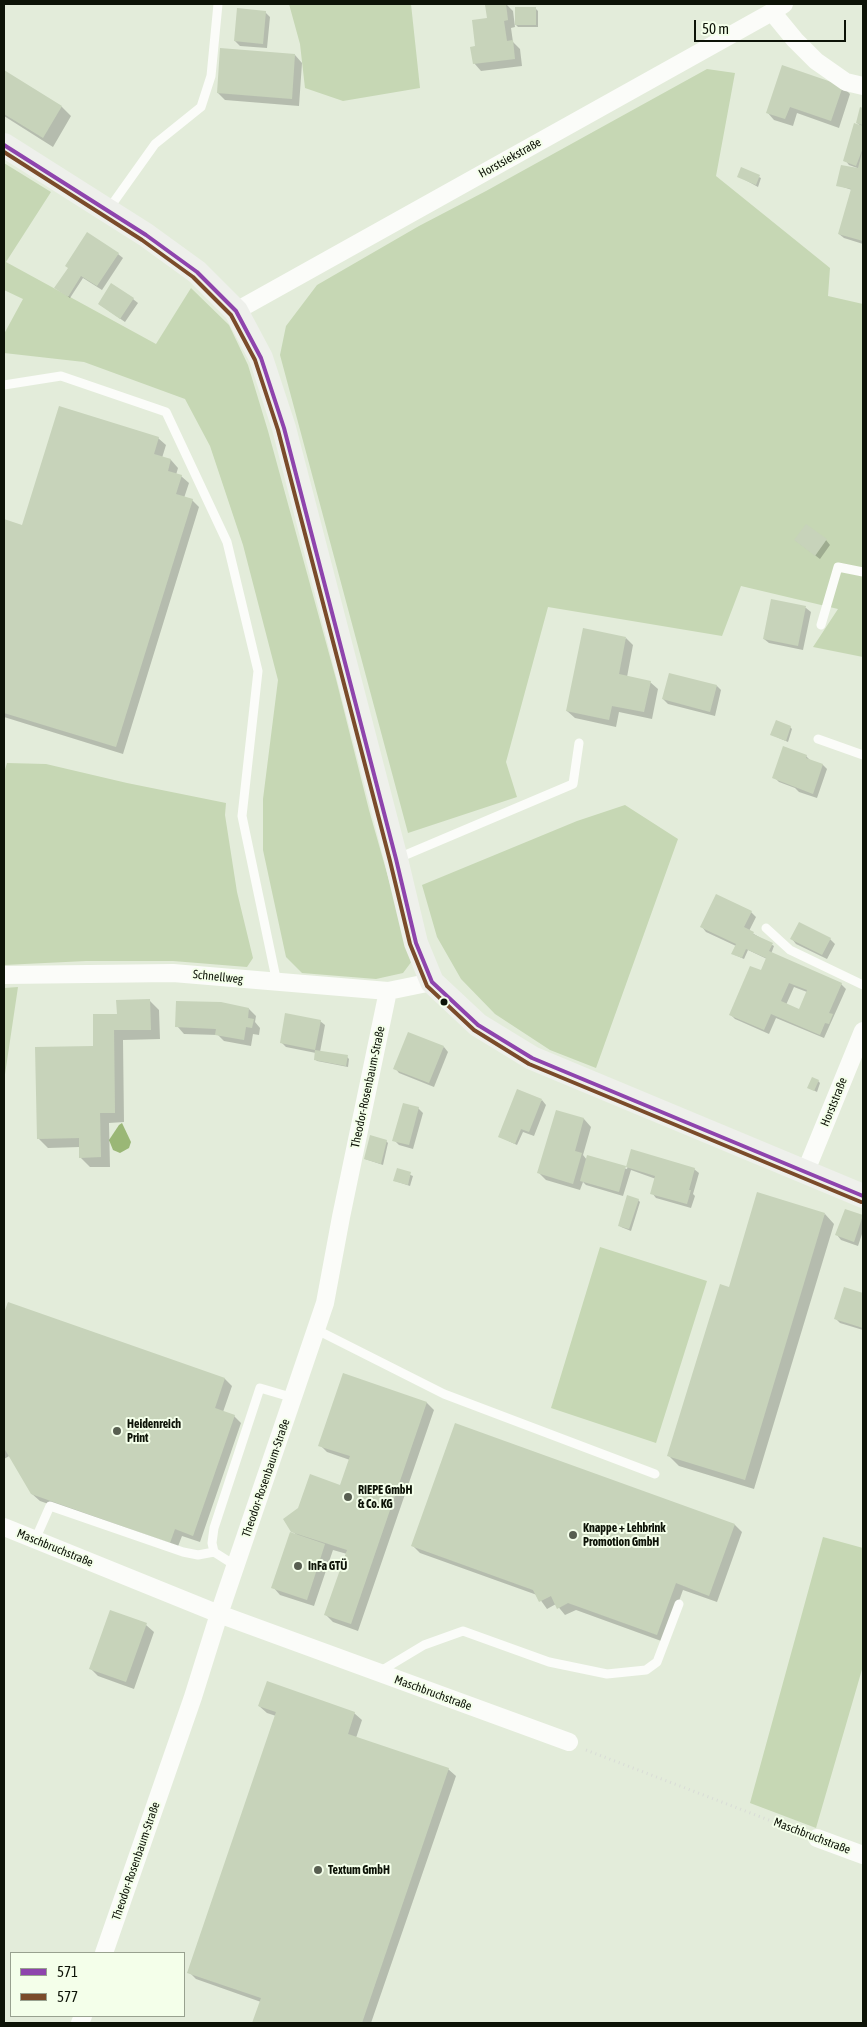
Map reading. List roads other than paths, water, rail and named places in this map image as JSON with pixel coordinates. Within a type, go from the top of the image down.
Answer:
[{"type":"main road","points":[[4,145],[146,235],[197,272],[236,311],[261,358],[284,428],[416,942],[432,982],[478,1025],[532,1058],[863,1196]]},
{"type":"street","points":[[778,8],[795,40],[816,61],[846,82],[863,86]]},
{"type":"street","name":"Horstsiekstraße","points":[[236,311],[778,8]]},
{"type":"street","name":"Schnellweg","points":[[4,975],[173,973],[388,991],[432,982]]},
{"type":"street","name":"Theodor-Rosenbaum-Straße","points":[[104,1952],[193,1697],[219,1614],[325,1303],[388,991]]},
{"type":"street","name":"Horststraße","points":[[805,1173],[863,1031]]},
{"type":"street","name":"Maschbruchstraße","points":[[4,1527],[219,1614],[569,1742]]},
{"type":"street","name":"Maschbruchstraße","points":[[816,1838],[863,1855]]},
{"type":"lane","points":[[108,210],[155,144],[201,107],[211,76],[218,4]]},
{"type":"lane","points":[[4,385],[61,376],[166,412],[227,542],[258,671],[242,816],[277,983]]},
{"type":"lane","points":[[821,625],[838,567],[863,572]]},
{"type":"lane","points":[[818,739],[863,755]]},
{"type":"lane","points":[[396,859],[573,784],[579,743]]},
{"type":"lane","points":[[766,928],[790,950],[863,985]]},
{"type":"lane","points":[[317,1330],[444,1394],[655,1474]]},
{"type":"lane","points":[[214,1552],[212,1543],[214,1528],[260,1388],[294,1398]]},
{"type":"lane","points":[[35,1540],[50,1506],[184,1552],[198,1555],[214,1552],[236,1566]]},
{"type":"lane","points":[[377,1673],[424,1645],[463,1631],[549,1662],[607,1674],[646,1670],[656,1662],[679,1604]]},
{"type":"place","name":"Heidenreich Print","points":[[117,1431]]},
{"type":"place","name":"RIEPE GmbH & Co. KG","points":[[348,1497]]},
{"type":"place","name":"Knappe + Lehbrink Promotion GmbH","points":[[573,1535]]},
{"type":"place","name":"InFa GTÜ","points":[[298,1566]]},
{"type":"place","name":"Textum GmbH","points":[[318,1870]]}]
